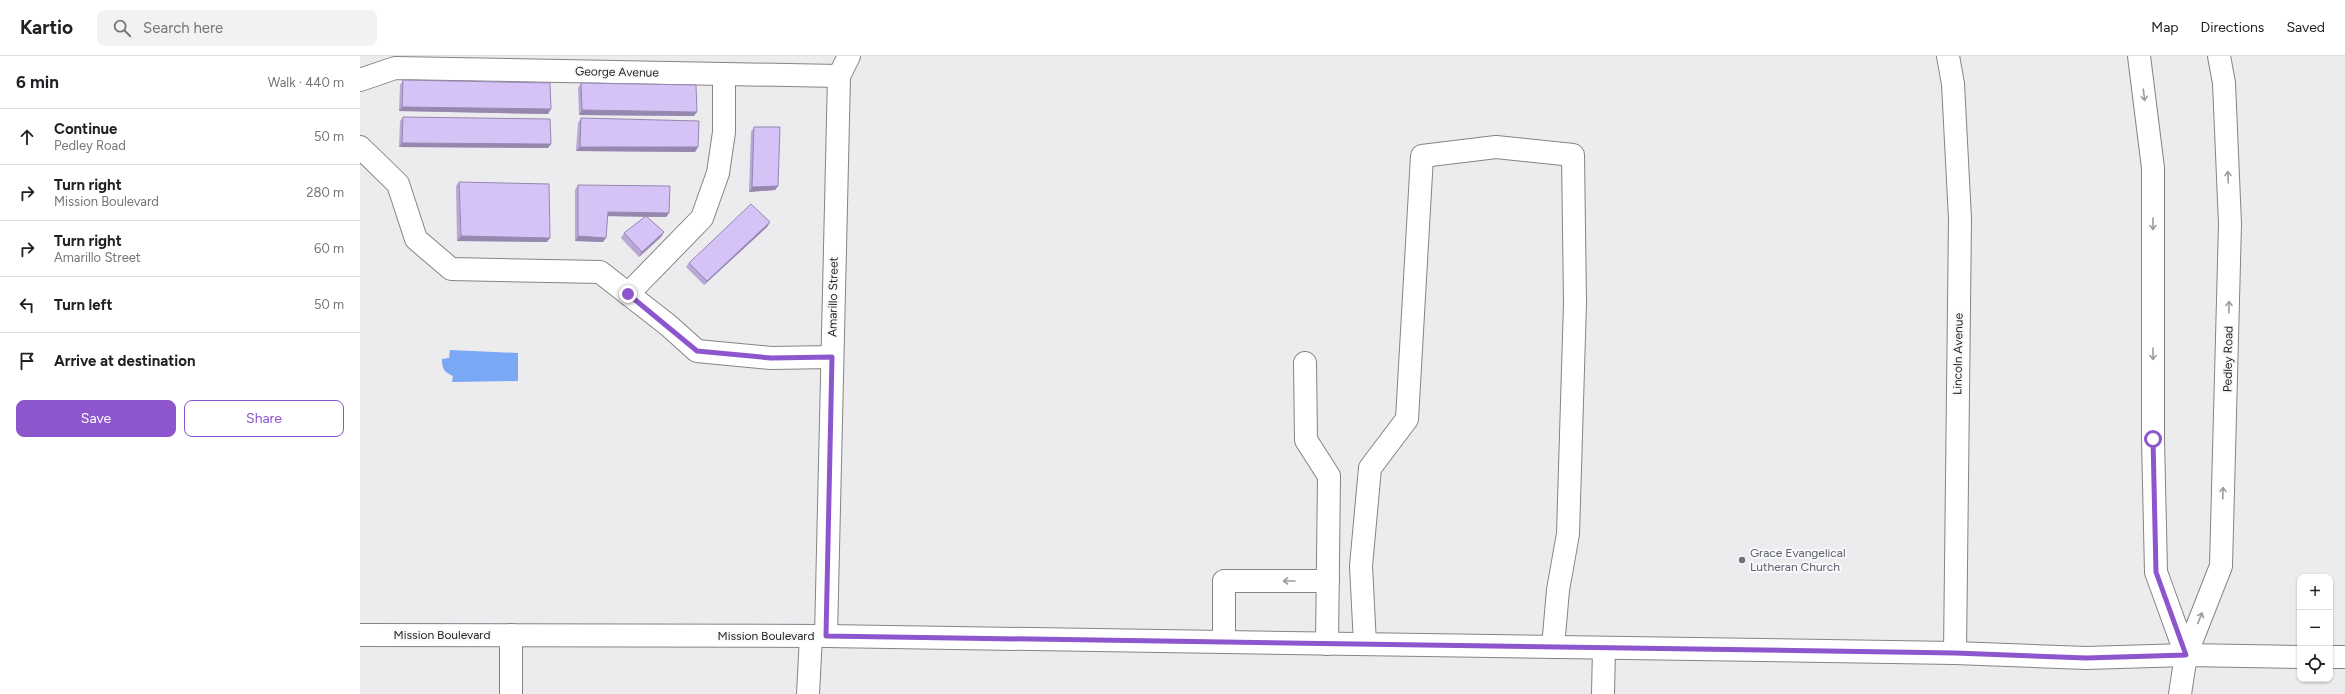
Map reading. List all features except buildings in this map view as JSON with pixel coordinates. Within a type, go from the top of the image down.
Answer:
[{"type":"street","name":"Amarillo Street","points":[[808,694],[818,636],[832,357],[839,76],[848,56]]},
{"type":"street","name":"Lincoln Avenue","points":[[1948,56],[1953,84],[1960,219],[1955,653]]},
{"type":"street","name":"Pedley Road","points":[[2139,56],[2153,168],[2153,439],[2156,572],[2186,655]]},
{"type":"street","name":"Pedley Road","points":[[2180,694],[2186,655],[2221,566],[2230,224],[2224,83],[2220,56]]},
{"type":"street","name":"George Avenue","points":[[360,80],[395,68],[839,76]]},
{"type":"street","points":[[628,294],[702,218],[718,173],[724,132],[724,74]]},
{"type":"street","points":[[360,147],[398,184],[416,239],[451,270],[600,272],[697,351],[771,358],[832,357]]},
{"type":"street","points":[[1364,644],[1361,566],[1370,468],[1407,419],[1422,156],[1496,147],[1573,155],[1575,303],[1568,534],[1558,590],[1553,647]]},
{"type":"street","points":[[1305,363],[1306,440],[1329,476],[1328,644]]},
{"type":"street","points":[[1224,642],[1224,581],[1328,581]]},
{"type":"street","name":"Mission Boulevard","points":[[360,635],[818,636],[1955,653],[2086,658],[2186,655],[2297,657]]},
{"type":"street","points":[[511,635],[511,694]]},
{"type":"street","points":[[1603,694],[1604,648]]},
{"type":"street","points":[[2333,657],[2345,657]]},
{"type":"water","points":[[450,350],[518,353],[518,381],[452,382],[453,376],[444,370],[442,362],[442,359],[449,358]]},
{"type":"place","name":"Grace Evangelical Lutheran Church","points":[[1742,560]]},
{"type":"route","points":[[628,294],[668,325],[697,351],[771,358],[832,357],[826,636],[1955,653],[2086,658],[2186,655],[2156,572],[2153,439]]}]
